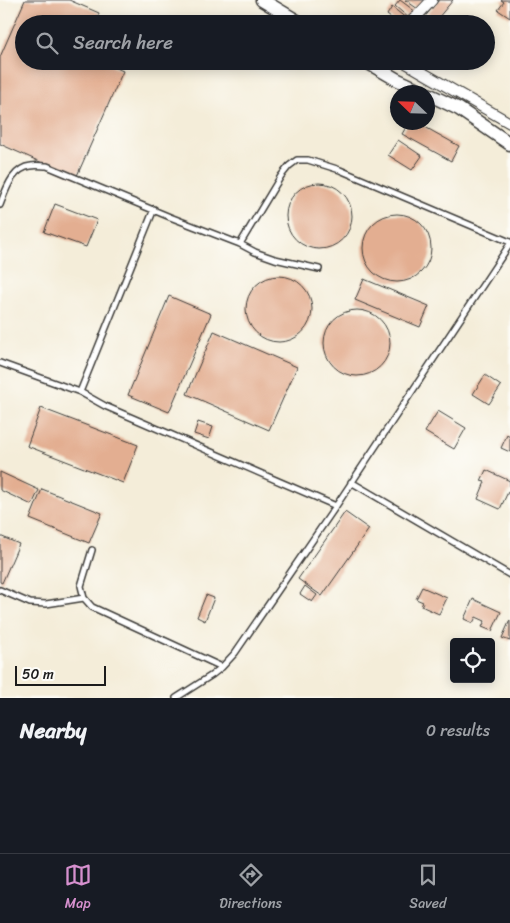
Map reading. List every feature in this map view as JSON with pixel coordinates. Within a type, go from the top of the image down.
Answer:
[{"type":"street","points":[[262,0],[287,15]]},
{"type":"street","points":[[418,15],[432,0]]},
{"type":"street","points":[[380,70],[409,85]]},
{"type":"street","points":[[396,79],[407,72],[407,70]]},
{"type":"street","points":[[420,70],[510,123],[496,134]]},
{"type":"street","points":[[435,97],[459,109],[510,144]]},
{"type":"lane","points":[[176,698],[222,667],[249,634],[510,243],[340,170],[308,160],[297,160],[281,176],[240,244]]},
{"type":"lane","points":[[0,204],[10,181],[20,170],[30,166],[47,166],[240,244],[255,252],[275,259],[319,269]]},
{"type":"lane","points":[[80,392],[154,209]]},
{"type":"lane","points":[[0,363],[80,392],[105,406],[336,506]]},
{"type":"lane","points":[[351,482],[510,575]]},
{"type":"lane","points":[[92,550],[81,586],[84,598],[92,607],[222,667]]},
{"type":"lane","points":[[0,590],[30,602],[46,604],[84,598]]},
{"type":"building","points":[[25,0],[69,0],[99,13],[98,15],[18,15]]},
{"type":"building","points":[[400,0],[416,12],[413,15],[405,15],[395,6]]},
{"type":"building","points":[[405,0],[425,0],[418,9]]},
{"type":"building","points":[[439,0],[453,0],[440,15],[426,15]]},
{"type":"building","points":[[501,0],[510,0],[510,18],[498,10],[504,2]]},
{"type":"building","points":[[392,7],[402,15],[387,15]]},
{"type":"building","points":[[15,23],[15,70],[123,71],[76,178],[0,144],[0,57]]},
{"type":"building","points":[[404,130],[430,130],[459,146],[451,161],[402,134]]},
{"type":"building","points":[[398,140],[422,156],[412,170],[388,155]]},
{"type":"building","points":[[325,183],[343,192],[350,203],[352,216],[350,229],[343,240],[332,247],[313,249],[295,240],[288,229],[286,210],[295,192],[306,185]]},
{"type":"building","points":[[55,204],[97,220],[86,247],[44,232]]},
{"type":"building","points":[[397,214],[410,217],[421,224],[428,235],[431,248],[428,261],[421,272],[410,279],[397,282],[384,279],[373,272],[366,261],[363,248],[366,235],[373,224],[384,217]]},
{"type":"building","points":[[279,276],[292,279],[302,286],[309,296],[312,309],[309,322],[302,332],[292,339],[279,342],[266,339],[256,332],[249,322],[246,309],[249,296],[256,286],[266,279]]},
{"type":"building","points":[[364,279],[429,306],[420,327],[355,300]]},
{"type":"building","points":[[169,296],[211,314],[169,412],[128,395]]},
{"type":"building","points":[[350,310],[364,310],[376,315],[385,324],[390,336],[388,356],[381,367],[364,376],[350,376],[338,371],[329,362],[324,350],[324,336],[329,324],[338,315]]},
{"type":"building","points":[[214,331],[297,367],[269,430],[187,394]]},
{"type":"building","points":[[485,375],[501,386],[489,404],[473,394]]},
{"type":"building","points":[[41,408],[138,445],[123,483],[27,446]]},
{"type":"building","points":[[438,411],[466,428],[454,449],[425,432]]},
{"type":"building","points":[[198,422],[213,427],[209,439],[194,434]]},
{"type":"building","points":[[507,435],[510,437],[510,452],[501,448]]},
{"type":"building","points":[[486,470],[510,481],[510,493],[508,492],[500,509],[478,499],[485,482],[481,481]]},
{"type":"building","points":[[0,472],[39,490],[32,505],[0,490]]},
{"type":"building","points":[[42,489],[102,513],[89,543],[30,519]]},
{"type":"building","points":[[345,512],[369,529],[322,596],[298,579]]},
{"type":"building","points":[[0,536],[19,544],[2,583],[0,582]]},
{"type":"building","points":[[305,586],[317,595],[312,602],[300,594]]},
{"type":"building","points":[[422,587],[447,598],[439,614],[421,606],[423,602],[416,599]]},
{"type":"building","points":[[206,595],[214,598],[205,621],[197,617]]},
{"type":"building","points":[[473,599],[501,612],[492,631],[482,627],[485,621],[476,617],[473,623],[464,619]]},
{"type":"building","points":[[510,620],[510,641],[502,638]]}]
